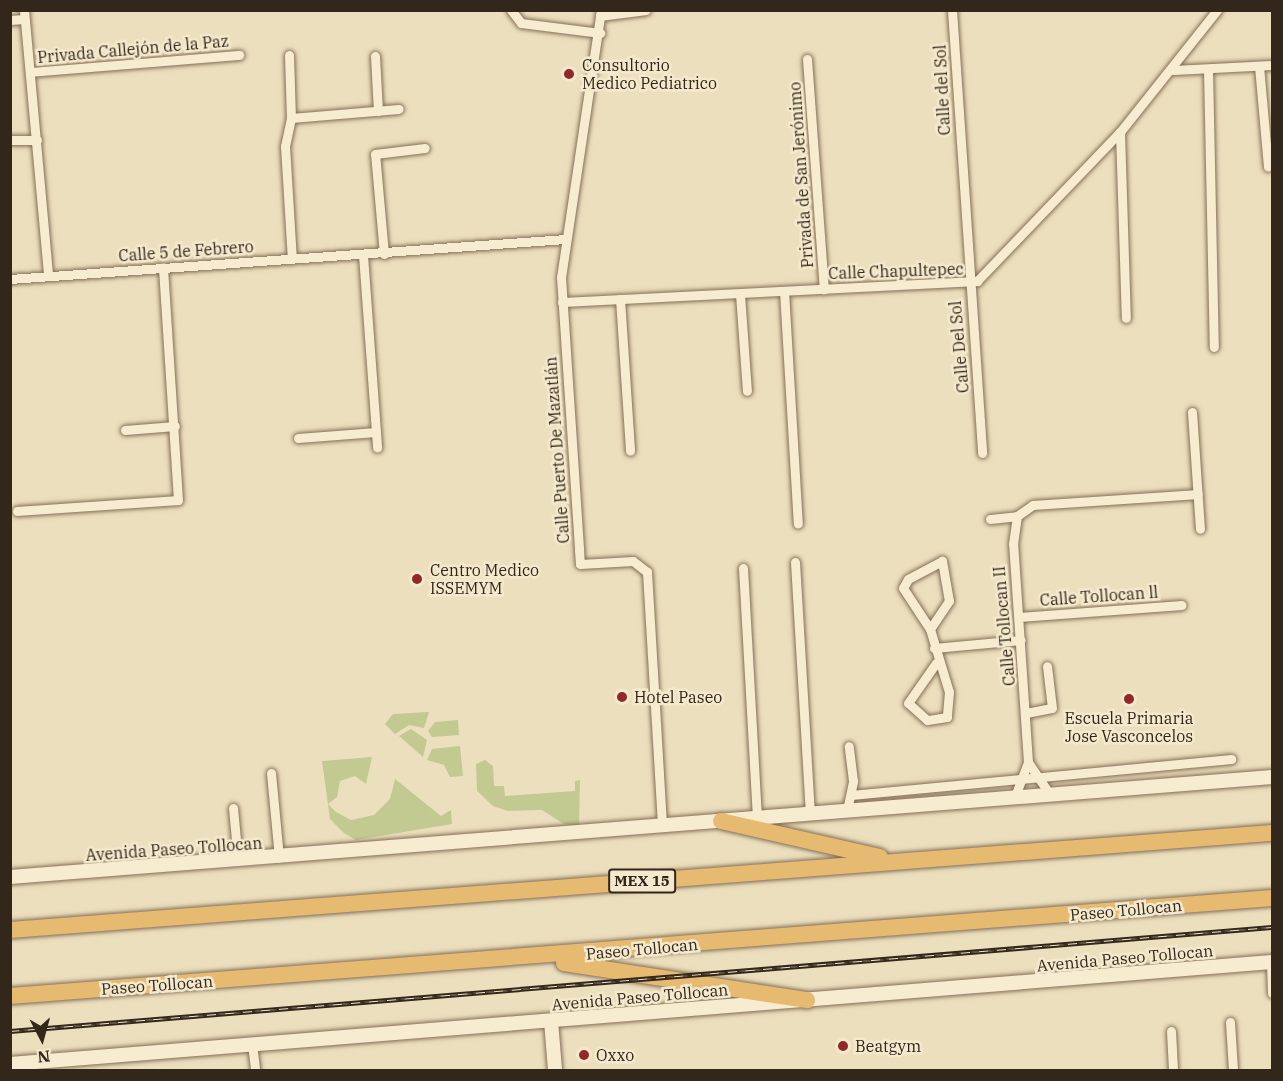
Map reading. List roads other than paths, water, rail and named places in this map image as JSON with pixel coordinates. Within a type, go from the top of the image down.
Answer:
[{"type":"highway","points":[[721,821],[902,861]]},
{"type":"highway","name":"MEX 15","points":[[10,930],[1272,833]]},
{"type":"highway","name":"Paseo Tollocan","points":[[10,996],[512,960],[1272,898]]},
{"type":"highway","points":[[512,960],[690,978],[807,1000]]},
{"type":"main road","name":"Avenida Paseo Tollocan","points":[[10,878],[279,858],[1049,793],[1272,777]]},
{"type":"main road","name":"Avenida Paseo Tollocan","points":[[10,1064],[1271,962]]},
{"type":"main road","points":[[551,1021],[555,1071]]},
{"type":"street","points":[[511,10],[521,23],[600,33]]},
{"type":"street","points":[[600,14],[646,10]]},
{"type":"street","name":"Calle del Sol","points":[[952,10],[961,167]]},
{"type":"street","name":"Calle Chapultepec","points":[[562,302],[969,284],[992,270],[1120,132],[1173,70],[1217,10]]},
{"type":"street","name":"Calle Puerto De Mazatlán","points":[[600,14],[600,33],[565,239],[562,302],[580,564],[637,562],[649,578],[662,826]]},
{"type":"street","points":[[10,20],[24,15],[48,276]]},
{"type":"street","name":"Privada Callejón de la Paz","points":[[30,72],[239,55]]},
{"type":"street","points":[[289,55],[291,118],[285,146],[292,259]]},
{"type":"street","points":[[375,56],[378,111]]},
{"type":"street","name":"Privada de San Jerónimo","points":[[807,59],[824,289]]},
{"type":"street","points":[[1173,70],[1272,64]]},
{"type":"street","points":[[1259,66],[1268,167]]},
{"type":"street","points":[[1208,69],[1214,347]]},
{"type":"street","points":[[291,118],[399,109]]},
{"type":"street","points":[[1120,132],[1126,318]]},
{"type":"street","points":[[10,140],[37,140]]},
{"type":"street","points":[[384,254],[375,154],[425,148]]},
{"type":"street","name":"Calle Del Sol","points":[[961,167],[982,453]]},
{"type":"street","name":"Calle 5 de Febrero","points":[[10,279],[384,254],[565,239]]},
{"type":"street","points":[[363,255],[377,447]]},
{"type":"street","points":[[17,511],[178,500],[163,267]]},
{"type":"street","points":[[784,291],[798,524]]},
{"type":"street","points":[[740,294],[747,391]]},
{"type":"street","points":[[620,299],[630,451]]},
{"type":"street","points":[[1192,412],[1200,529]]},
{"type":"street","points":[[125,430],[175,426]]},
{"type":"street","points":[[298,438],[376,432]]},
{"type":"street","points":[[990,519],[1017,516],[1033,505],[1198,494]]},
{"type":"street","name":"Calle Tollocan II","points":[[1015,796],[1028,762],[1013,544],[1017,516]]},
{"type":"street","points":[[930,629],[949,601],[942,561],[903,585],[930,629],[936,663],[950,710],[945,719],[927,720],[908,703],[936,663]]},
{"type":"street","points":[[795,562],[810,813]]},
{"type":"street","points":[[743,568],[757,818]]},
{"type":"street","name":"Calle Tollocan ll","points":[[1019,617],[1182,605]]},
{"type":"street","points":[[934,648],[1021,640]]},
{"type":"street","points":[[1026,713],[1053,706],[1047,666]]},
{"type":"street","points":[[847,810],[851,795],[849,746]]},
{"type":"street","points":[[851,795],[1231,759]]},
{"type":"street","name":"Calle Tollocan II","points":[[1028,762],[1049,793]]},
{"type":"street","points":[[271,773],[279,858]]},
{"type":"street","points":[[233,808],[238,861]]},
{"type":"street","points":[[1271,962],[1272,993]]},
{"type":"street","points":[[1230,1022],[1233,1071]]},
{"type":"street","points":[[1171,1031],[1173,1071]]},
{"type":"street","points":[[252,1044],[255,1071]]},
{"type":"railway","points":[[10,1031],[1272,927]]},
{"type":"place","name":"Consultorio Medico Pediatrico","points":[[569,74]]},
{"type":"place","name":"Centro Medico ISSEMYM","points":[[417,579]]},
{"type":"place","name":"Hotel Paseo","points":[[622,697]]},
{"type":"place","name":"Escuela Primaria Jose Vasconcelos","points":[[1129,699]]},
{"type":"place","name":"Beatgym","points":[[843,1046]]},
{"type":"place","name":"Oxxo","points":[[584,1055]]}]
